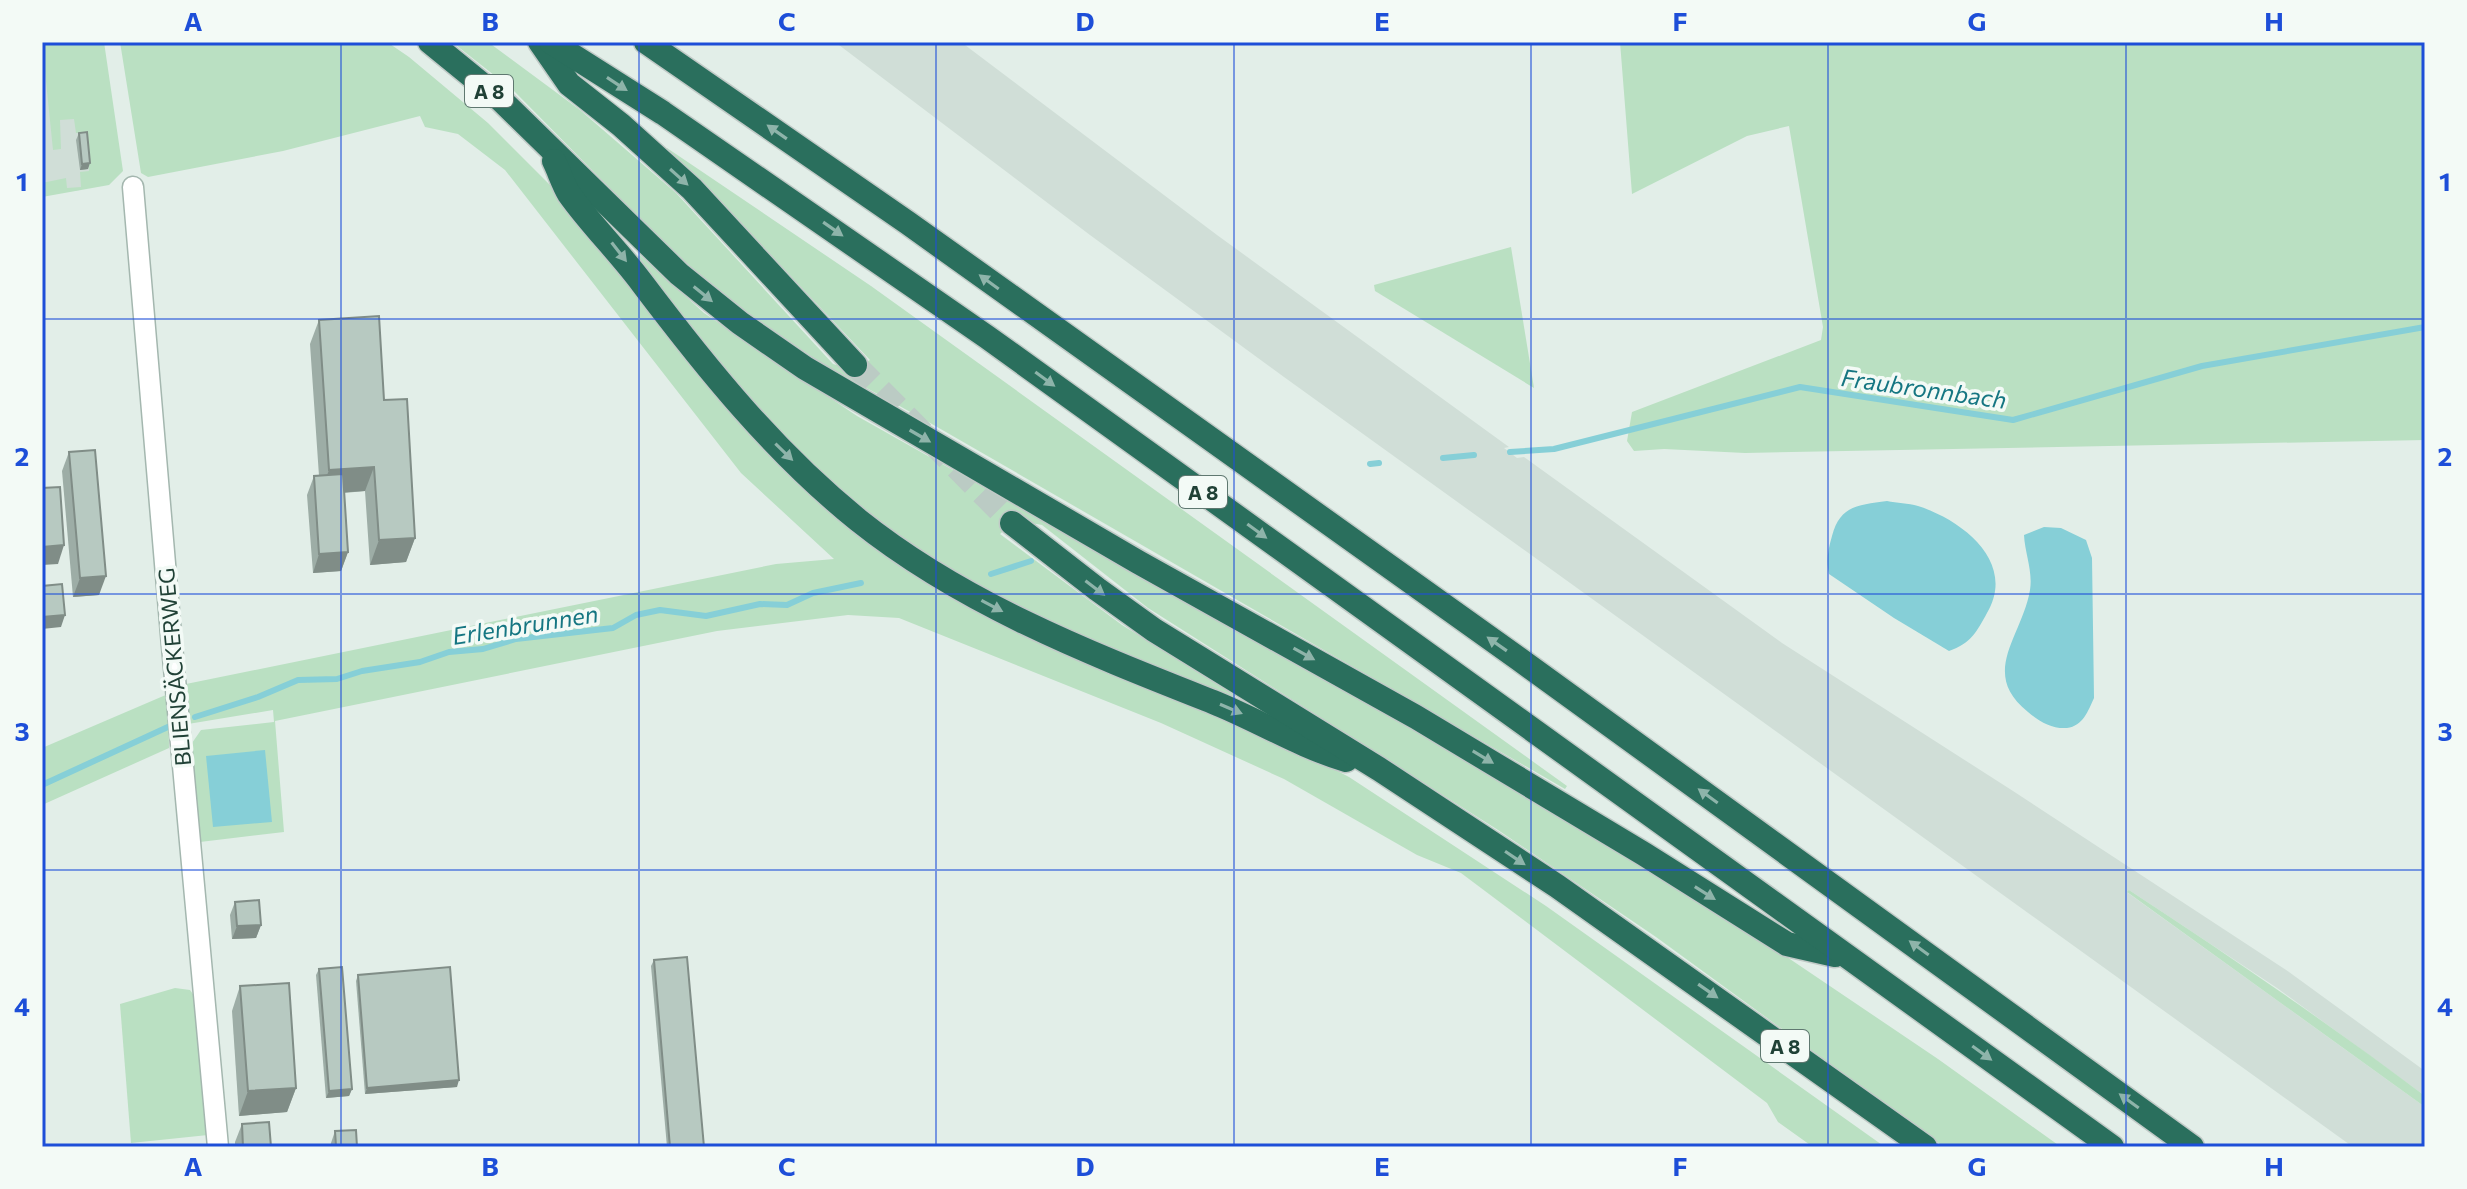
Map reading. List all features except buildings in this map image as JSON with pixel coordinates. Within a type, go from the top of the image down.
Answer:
[{"type":"highway","name":"A 8","points":[[430,42],[501,100],[679,274],[740,323],[805,368],[1138,562],[1416,717],[1787,944],[1846,957]]},
{"type":"highway","points":[[540,42],[569,84],[621,125],[692,189],[855,365]]},
{"type":"highway","name":"A 8","points":[[551,42],[663,113],[987,337],[2112,1147]]},
{"type":"highway","name":"A 8","points":[[646,42],[908,223],[1531,668],[2192,1147]]},
{"type":"highway","points":[[546,143],[568,192],[615,247],[718,382],[776,446],[861,522],[952,584],[1034,627],[1083,650],[1235,710],[1314,750],[1379,769]]},
{"type":"highway","name":"A 8","points":[[1012,523],[1154,630],[1379,769],[1632,937],[1925,1147]]},
{"type":"street","name":"BLIENSÄCKERWEG","points":[[133,187],[218,1147]]},
{"type":"shaded area","points":[[42,42],[121,170],[80,190],[42,195]]},
{"type":"shaded area","points":[[835,42],[961,42],[1217,235],[1509,447],[1504,448],[1517,458],[1524,457],[1782,643],[2289,972],[2425,1071],[2425,1096],[2277,988],[2129,890],[2128,893],[2425,1107],[2425,1147],[2353,1147],[1284,377]]},
{"type":"green space","points":[[42,42],[104,42],[123,171],[109,185],[42,197],[42,183],[66,178],[67,188],[81,187],[80,172],[89,171],[86,133],[76,133],[74,119],[60,120],[61,149],[53,150]]},
{"type":"green space","points":[[120,42],[387,42],[488,123],[565,200],[732,415],[799,482],[916,574],[976,611],[1072,658],[1258,730],[1349,777],[1546,906],[1885,1147],[1813,1147],[1778,1122],[1767,1103],[1461,873],[1417,855],[1284,779],[1161,723],[899,618],[848,615],[717,631],[275,721],[284,832],[200,842],[192,743],[201,730],[274,722],[273,710],[188,724],[186,684],[776,564],[834,559],[741,473],[505,170],[458,134],[425,127],[420,116],[283,151],[148,177],[141,173]]},
{"type":"green space","points":[[452,42],[488,42],[580,110],[676,193],[833,364],[852,366],[870,360],[747,230],[667,152],[667,148],[871,286],[1567,786],[1565,789],[821,363],[732,302],[669,248],[514,91]]},
{"type":"green space","points":[[1620,42],[2425,42],[2425,440],[1745,453],[1664,449],[1634,451],[1627,441],[1632,412],[1821,340],[1823,327],[1789,126],[1747,136],[1632,194]]},
{"type":"green space","points":[[1511,247],[1534,388],[1375,291],[1374,285]]},
{"type":"green space","points":[[640,255],[704,313],[857,416],[1483,769],[1707,903],[1938,1059],[2061,1147],[1944,1147],[1656,937],[1498,830],[1148,608],[1042,525],[1020,524],[1000,534],[1122,625],[1236,695],[1233,699],[1067,631],[960,577],[861,510],[791,446],[722,368],[637,258]]},
{"type":"green space","points":[[168,694],[169,748],[42,805],[42,748]]},
{"type":"green space","points":[[2129,890],[2389,1069],[2425,1096],[2425,1107],[2127,892]]},
{"type":"green space","points":[[175,988],[190,990],[195,997],[208,1135],[131,1143],[120,1004]]},
{"type":"water","points":[[1887,501],[1918,506],[1952,521],[1980,546],[1990,560],[1995,577],[1994,594],[1987,613],[1976,632],[1956,648],[1949,651],[1829,574],[1829,550],[1840,518],[1852,508]]},
{"type":"water","points":[[2044,527],[2061,528],[2086,540],[2092,558],[2094,698],[2081,721],[2067,728],[2051,726],[2033,716],[2014,697],[2005,669],[2030,590],[2024,535]]},
{"type":"water","points":[[265,750],[272,822],[213,827],[206,756]]},
{"type":"waterway","name":"Fraubronnbach","points":[[1510,452],[1554,449],[1800,387],[2013,420],[2202,366],[2425,327]]},
{"type":"waterway","name":"Fraubronnbach","points":[[1443,458],[1474,455]]},
{"type":"waterway","name":"Fraubronnbach","points":[[1370,464],[1379,463]]},
{"type":"waterway","name":"Erlenbrunnen","points":[[991,574],[1031,561]]},
{"type":"waterway","name":"Erlenbrunnen","points":[[195,717],[258,697],[298,680],[337,679],[362,671],[420,662],[449,652],[483,649],[516,639],[613,628],[636,615],[660,610],[706,616],[760,604],[787,605],[813,593],[861,583]]},
{"type":"waterway","name":"Erlenbrunnen","points":[[42,785],[170,726]]},
{"type":"tunnel","points":[[855,365],[1012,523]]}]
